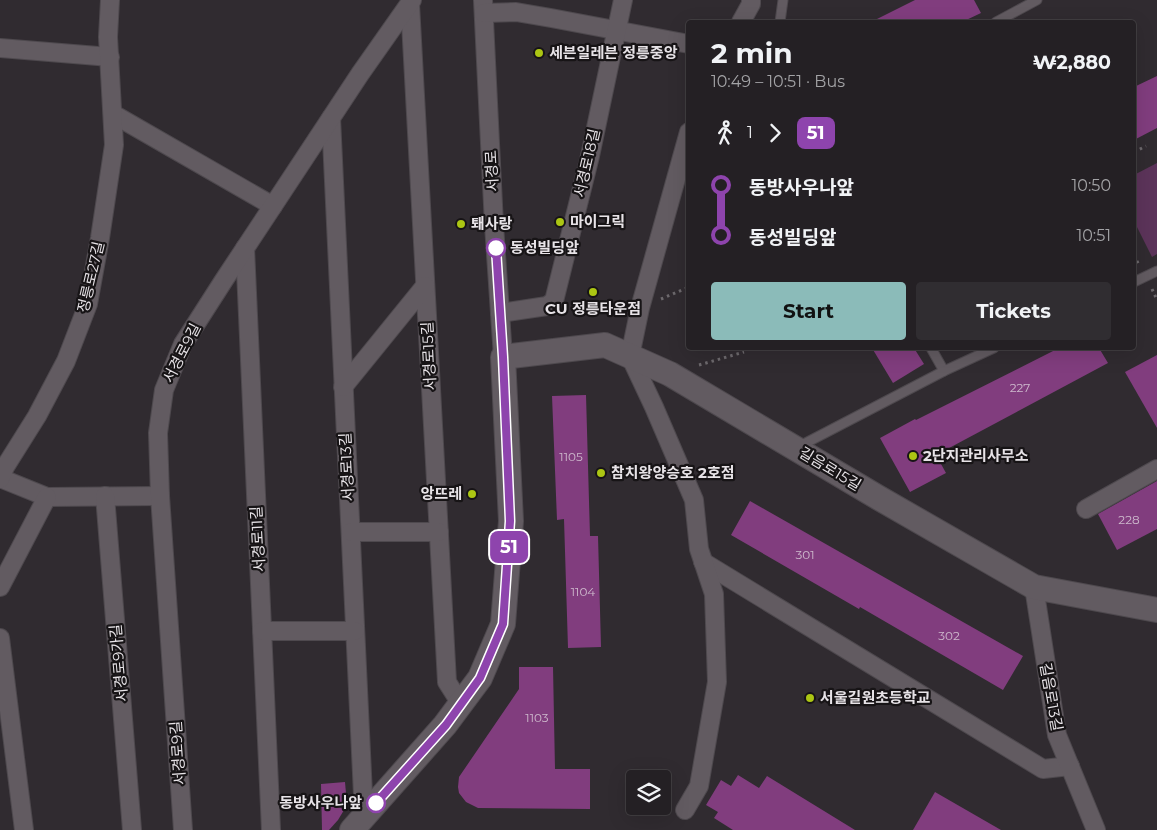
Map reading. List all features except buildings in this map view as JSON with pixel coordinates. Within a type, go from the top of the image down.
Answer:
[{"type":"street","name":"정릉로27길","points":[[0,479],[5,467],[37,416],[66,361],[88,304],[114,145],[110,57],[110,0]]},
{"type":"street","name":"서경로18길","points":[[500,313],[547,306],[554,301],[590,156],[623,0]]},
{"type":"street","points":[[742,20],[751,4],[751,0]]},
{"type":"street","name":"서경로9길","points":[[183,830],[160,496],[158,433],[164,390],[183,344],[330,118],[411,2]]},
{"type":"street","name":"서경로15길","points":[[411,2],[447,682],[460,704]]},
{"type":"street","points":[[484,6],[516,12],[532,7],[616,30],[686,43]]},
{"type":"street","name":"서경로","points":[[358,823],[446,725],[480,678],[503,624],[510,521],[484,6]]},
{"type":"street","points":[[0,48],[110,57]]},
{"type":"street","points":[[113,114],[273,206]]},
{"type":"street","name":"서경로13길","points":[[330,118],[355,630],[358,823]]},
{"type":"street","points":[[685,810],[699,786],[717,682],[714,594],[699,549],[694,500],[630,356],[640,308],[686,143]]},
{"type":"street","name":"서경로11길","points":[[245,248],[271,830]]},
{"type":"street","points":[[344,387],[426,286]]},
{"type":"street","name":"길음로15길","points":[[503,357],[605,344],[670,374],[1034,587],[1157,610]]},
{"type":"street","points":[[1086,509],[1157,469]]},
{"type":"street","points":[[0,479],[47,497],[160,496]]},
{"type":"street","name":"서경로9가길","points":[[105,496],[132,830]]},
{"type":"street","points":[[0,587],[47,497]]},
{"type":"street","points":[[350,532],[439,532]]},
{"type":"street","points":[[704,562],[1043,769],[1070,766]]},
{"type":"street","name":"길음로13길","points":[[1034,587],[1057,735],[1096,830]]},
{"type":"street","points":[[262,631],[355,630]]},
{"type":"street","points":[[0,638],[24,830]]},
{"type":"lane","points":[[780,20],[783,0]]},
{"type":"lane","points":[[1000,20],[1037,0]]},
{"type":"lane","points":[[1136,281],[1157,271]]},
{"type":"lane","points":[[932,350],[944,370]]},
{"type":"lane","points":[[796,448],[944,370],[989,350]]},
{"type":"path","points":[[1136,151],[1146,146]]},
{"type":"path","points":[[670,374],[744,352]]},
{"type":"shaded area","points":[[1157,163],[1157,254],[1152,257],[1136,225],[1136,174]]},
{"type":"bus line","name":"51","points":[[376,803],[446,725],[480,678],[503,624],[510,521],[496,248]]},
{"type":"place","name":"세븐일레븐 정릉중앙","points":[[539,53]]},
{"type":"place","name":"마이그릭","points":[[560,222]]},
{"type":"place","name":"퇘사랑","points":[[461,224]]},
{"type":"place","name":"동성빌딩앞","points":[[496,248]]},
{"type":"place","name":"CU 정릉타운점","points":[[593,292]]},
{"type":"place","name":"2단지관리사무소","points":[[913,456]]},
{"type":"place","name":"참치왕양승호 2호점","points":[[601,473]]},
{"type":"place","name":"앙뜨레","points":[[472,494]]},
{"type":"place","name":"서울길원초등학교","points":[[810,698]]},
{"type":"place","name":"동방사우나앞","points":[[376,803]]}]
